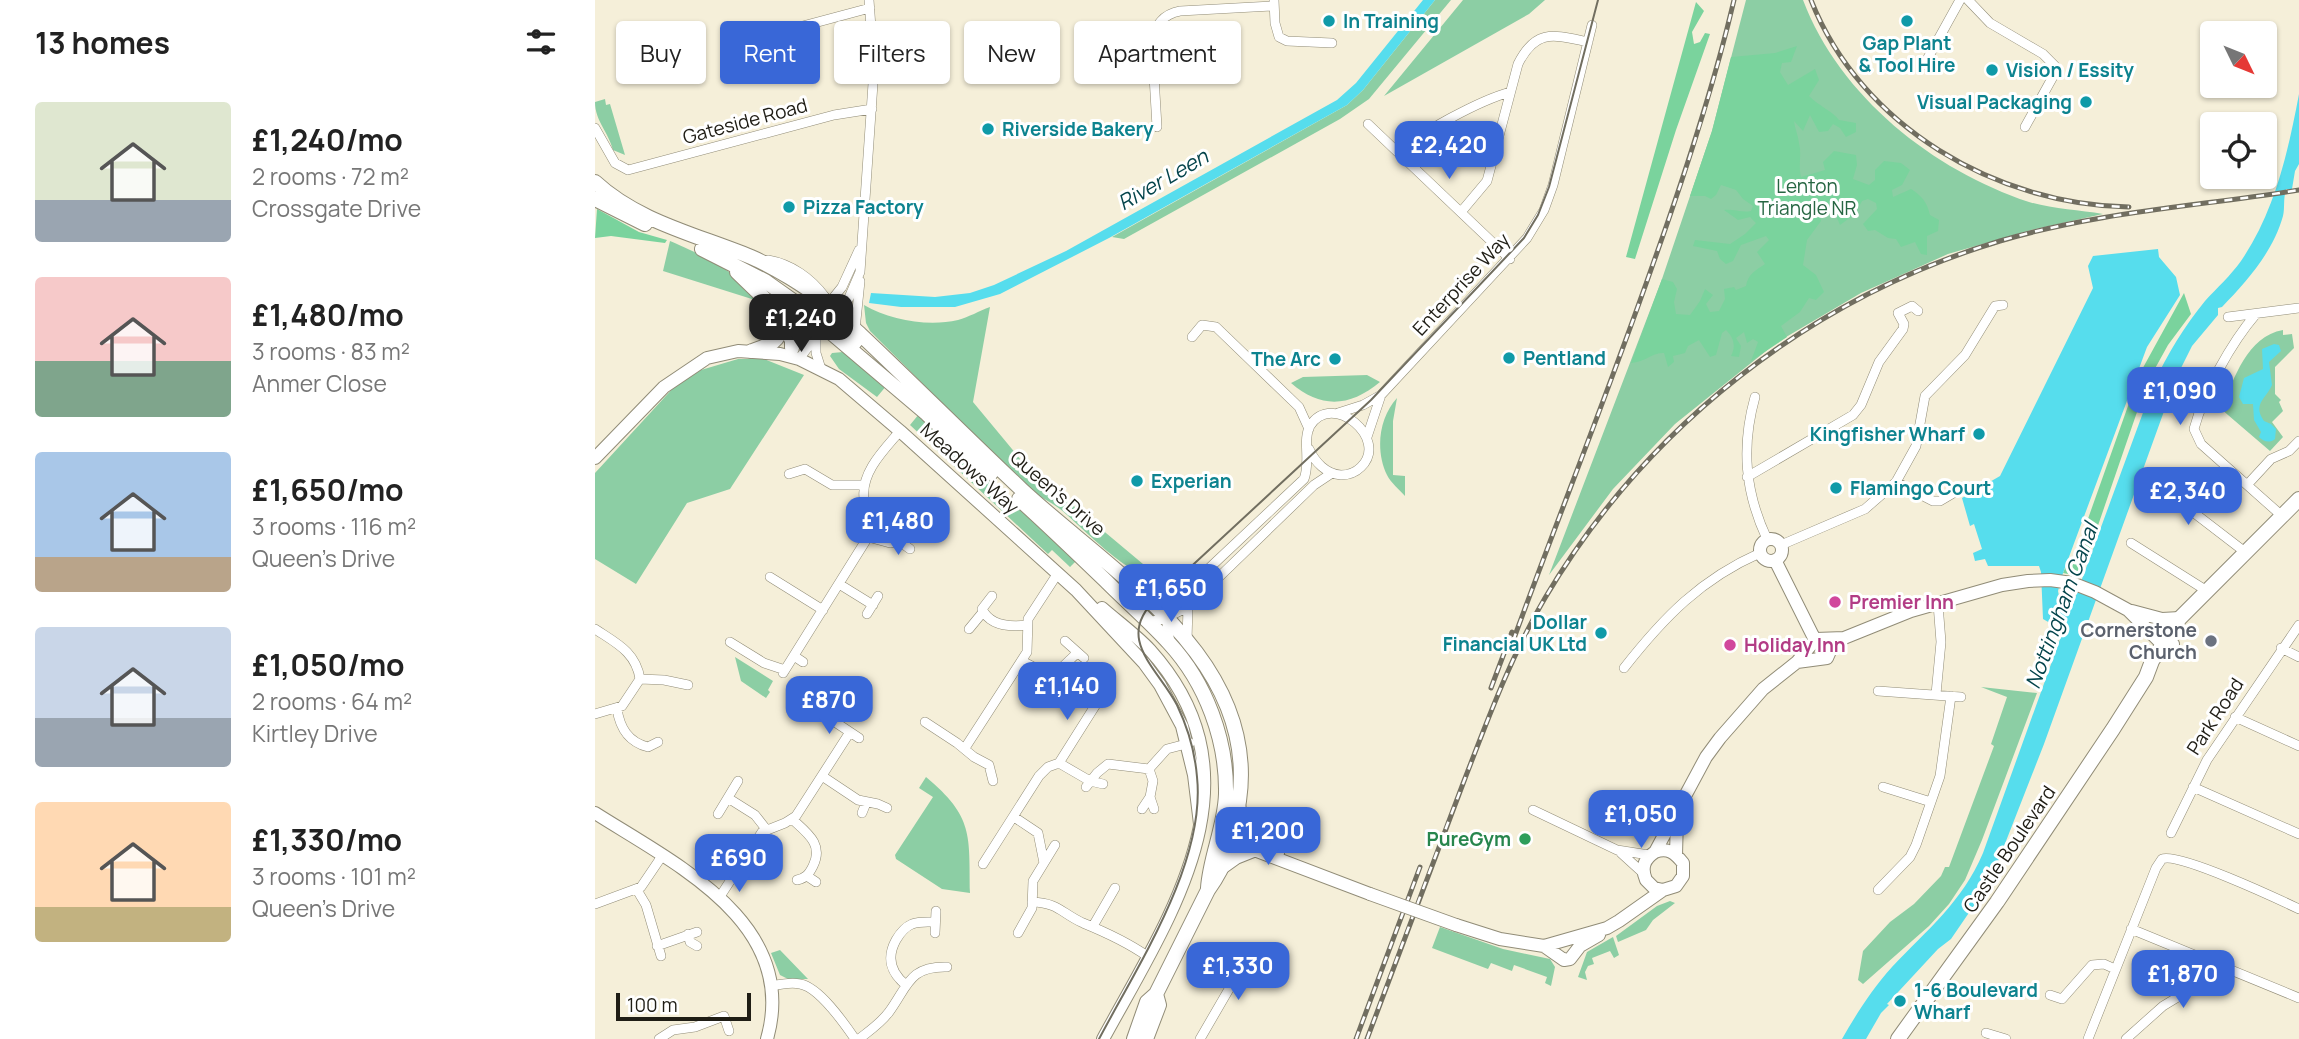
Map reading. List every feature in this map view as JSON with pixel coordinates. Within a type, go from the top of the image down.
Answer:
[{"type":"main road","points":[[595,182],[634,209],[725,253],[766,300],[792,341],[793,354]]},
{"type":"main road","points":[[595,199],[626,216],[725,253]]},
{"type":"main road","name":"Queen's Drive","points":[[725,253],[753,258],[802,285],[826,319],[1067,543],[1170,644],[1196,680],[1218,732],[1225,780],[1222,826],[1209,874],[1208,890]]},
{"type":"main road","name":"Queen's Drive","points":[[725,253],[826,319],[855,330],[1027,494],[1145,595],[1187,642],[1220,690],[1233,722],[1240,751],[1241,789],[1233,841],[1222,868],[1208,890],[1156,994],[1147,1002],[1143,1038]]},
{"type":"main road","points":[[752,351],[777,339],[781,323]]},
{"type":"main road","name":"Castle Boulevard","points":[[2168,644],[2180,618],[2299,499]]},
{"type":"main road","name":"Castle Boulevard","points":[[1898,1039],[1997,902],[2146,677],[2152,661],[2207,591]]},
{"type":"street","points":[[1924,65],[1960,0]]},
{"type":"street","points":[[1968,0],[1998,29],[2053,62],[2055,73],[2025,127]]},
{"type":"street","points":[[1157,127],[1153,33],[1162,20],[1172,13],[1274,3],[1279,37],[1287,41],[1332,43]]},
{"type":"street","points":[[813,21],[870,4],[874,69],[855,330]]},
{"type":"street","name":"Enterprise Way","points":[[1299,407],[1324,414],[1338,413],[1363,405],[1381,394],[1510,259],[1544,210],[1553,185],[1592,25]]},
{"type":"street","points":[[1461,212],[1487,181],[1518,64],[1531,44],[1551,35],[1588,42]]},
{"type":"street","points":[[1400,154],[1410,143],[1490,98],[1510,92]]},
{"type":"street","name":"Gateside Road","points":[[595,128],[615,163],[628,170],[834,115],[872,109]]},
{"type":"street","points":[[1368,124],[1510,259]]},
{"type":"street","points":[[821,369],[816,353],[826,319],[861,245]]},
{"type":"street","points":[[793,354],[848,300],[860,272]]},
{"type":"street","points":[[1781,545],[1865,509],[1896,482],[1916,446],[1925,396],[1965,355],[1994,306],[2003,305]]},
{"type":"street","points":[[1747,477],[1853,415],[1861,405],[1879,362],[1903,329],[1904,324],[1898,313],[1912,306],[1918,311]]},
{"type":"street","points":[[2228,317],[2299,309]]},
{"type":"street","points":[[2256,314],[2216,377],[2194,429],[2201,444],[2282,516]]},
{"type":"street","points":[[793,354],[826,319]]},
{"type":"street","points":[[1192,337],[1202,325],[1216,327],[1299,407],[1309,429]]},
{"type":"street","name":"Meadows Way","points":[[595,458],[677,376],[707,358],[738,351],[793,354],[853,389],[1058,573],[1132,650],[1160,685],[1193,742],[1200,824],[1188,873],[1103,1039]]},
{"type":"street","name":"Enterprise Way","points":[[1149,622],[1166,618],[1188,607],[1314,485],[1332,473],[1345,475],[1361,466],[1368,453],[1367,437],[1381,394]]},
{"type":"street","points":[[1755,397],[1747,429],[1747,477],[1753,504],[1767,539]]},
{"type":"street","points":[[1338,413],[1355,423],[1367,437]]},
{"type":"street","points":[[1170,644],[1166,618],[1171,604],[1297,487],[1307,471],[1309,429],[1314,421],[1324,414]]},
{"type":"street","points":[[730,642],[764,663],[784,671],[868,537],[863,485],[880,455],[900,431]]},
{"type":"street","points":[[2247,485],[2271,459],[2289,451],[2299,441]]},
{"type":"street","points":[[1309,449],[1317,461],[1332,473]]},
{"type":"street","points":[[789,474],[805,469],[812,458]]},
{"type":"street","points":[[805,469],[832,485],[863,485]]},
{"type":"street","points":[[2150,479],[2245,552]]},
{"type":"street","points":[[1896,482],[1933,501],[1962,488]]},
{"type":"street","points":[[868,537],[890,543],[899,541],[909,525]]},
{"type":"street","points":[[1775,560],[1766,560],[1760,553],[1760,546],[1767,539],[1773,539],[1781,545]]},
{"type":"street","points":[[899,541],[910,549]]},
{"type":"street","points":[[2131,543],[2207,591]]},
{"type":"street","points":[[1775,560],[1781,552],[1781,545]]},
{"type":"street","points":[[1625,668],[1660,625],[1696,590],[1720,573],[1760,553]]},
{"type":"street","points":[[1775,560],[1827,659],[1797,662]]},
{"type":"street","points":[[965,748],[1022,661],[1028,645],[1027,625],[1031,614],[1058,573]]},
{"type":"street","points":[[770,577],[823,610]]},
{"type":"street","points":[[1815,660],[1809,653],[1820,645],[1883,621],[2002,585],[2028,581],[2072,583],[2123,607],[2162,619],[2180,618]]},
{"type":"street","points":[[839,584],[873,605]]},
{"type":"street","points":[[1145,595],[1162,601],[1182,593]]},
{"type":"street","points":[[867,614],[879,596]]},
{"type":"street","points":[[969,629],[992,597]]},
{"type":"street","points":[[1936,694],[1941,642],[1938,604]]},
{"type":"street","points":[[1187,642],[1188,607]]},
{"type":"street","points":[[2123,607],[2151,635],[2168,644]]},
{"type":"street","points":[[983,612],[998,623],[1027,625]]},
{"type":"street","name":"Park Road","points":[[2171,833],[2207,760],[2299,625]]},
{"type":"street","points":[[595,629],[630,653],[640,679],[626,702],[617,709],[596,712]]},
{"type":"street","points":[[1022,661],[1042,672],[1057,672],[1081,655],[1065,641]]},
{"type":"street","points":[[1631,912],[1644,877],[1644,864],[1677,814],[1706,757],[1763,690],[1820,645]]},
{"type":"street","points":[[2281,648],[2299,657]]},
{"type":"street","points":[[794,656],[803,662]]},
{"type":"street","points":[[640,679],[688,685]]},
{"type":"street","points":[[1878,691],[1956,697],[1940,776],[1913,852],[1878,890]]},
{"type":"street","points":[[983,864],[1039,776],[1048,767],[1059,763],[1101,698]]},
{"type":"street","points":[[814,708],[859,738]]},
{"type":"street","points":[[617,709],[620,726],[631,740],[646,747],[658,742]]},
{"type":"street","points":[[2235,717],[2299,746]]},
{"type":"street","points":[[925,722],[991,766],[993,780]]},
{"type":"street","points":[[719,898],[757,838],[766,829],[792,820],[850,732]]},
{"type":"street","points":[[1149,769],[1167,749],[1193,742]]},
{"type":"street","points":[[1059,763],[1088,784],[1103,784]]},
{"type":"street","points":[[1088,784],[1108,764],[1149,769]]},
{"type":"street","points":[[1142,809],[1150,797],[1153,784],[1149,769]]},
{"type":"street","points":[[822,776],[866,803],[887,808]]},
{"type":"street","points":[[718,814],[738,781]]},
{"type":"street","points":[[1883,787],[1931,802]]},
{"type":"street","points":[[2193,787],[2299,834]]},
{"type":"street","points":[[1150,797],[1153,809]]},
{"type":"street","points":[[728,798],[755,815],[766,829]]},
{"type":"street","points":[[862,813],[866,803]]},
{"type":"street","points":[[1238,804],[1250,835],[1305,871]]},
{"type":"street","points":[[1533,810],[1617,850],[1652,854],[1665,850],[1676,855],[1682,863],[1683,876],[1676,886],[1663,890],[1575,951]]},
{"type":"street","points":[[595,813],[687,872],[719,898],[754,936],[766,960],[772,986],[773,1006],[767,1039]]},
{"type":"street","points":[[1676,855],[1677,814]]},
{"type":"street","points":[[1014,817],[1038,833],[1044,863]]},
{"type":"street","points":[[792,820],[809,834],[818,850],[818,856],[807,876],[797,880]]},
{"type":"street","points":[[1222,826],[1233,841],[1305,871],[1500,939],[1543,946],[1607,928]]},
{"type":"street","points":[[1216,845],[1250,835]]},
{"type":"street","points":[[1019,933],[1030,916],[1033,881],[1055,845]]},
{"type":"street","points":[[1222,868],[1236,858],[1256,850]]},
{"type":"street","points":[[1617,850],[1654,888],[1663,890]]},
{"type":"street","points":[[595,904],[637,890],[645,883],[662,856]]},
{"type":"street","points":[[2088,1039],[2156,868],[2162,859],[2170,857],[2204,869],[2299,909]]},
{"type":"street","points":[[807,876],[816,882]]},
{"type":"street","points":[[1093,926],[1115,888]]},
{"type":"street","points":[[637,890],[646,905],[661,956]]},
{"type":"street","points":[[1109,897],[1119,902]]},
{"type":"street","points":[[1032,902],[1052,904],[1147,956]]},
{"type":"street","points":[[935,933],[936,911]]},
{"type":"street","points":[[906,985],[892,968],[891,949],[906,927],[919,922],[935,922]]},
{"type":"street","points":[[1024,924],[1035,931]]},
{"type":"street","points":[[2131,929],[2299,998]]},
{"type":"street","points":[[657,946],[693,933],[690,942],[697,946]]},
{"type":"street","points":[[1543,946],[1562,960],[1567,960],[1573,957],[1575,951],[1573,944],[1563,941]]},
{"type":"street","points":[[1556,955],[1556,946],[1563,941]]},
{"type":"street","points":[[1200,1039],[1254,953]]},
{"type":"street","points":[[2050,995],[2062,999],[2092,965],[2104,964],[2115,969]]},
{"type":"street","points":[[772,986],[799,983],[809,987],[857,1039],[885,1017],[918,972],[932,967],[947,967]]},
{"type":"street","points":[[2126,1039],[2163,1006],[2216,974],[2222,967]]},
{"type":"street","points":[[659,1039],[673,1030],[695,1027],[724,1016],[729,1031]]},
{"type":"street","points":[[1986,1033],[2006,1039]]},
{"type":"green space","points":[[1435,0],[1451,0],[1369,99],[1340,119],[1124,239],[1112,237],[1347,105],[1363,90]]},
{"type":"green space","points":[[1463,0],[1545,0],[1529,14],[1384,96]]},
{"type":"green space","name":"Lenton Triangle NR","points":[[1746,0],[1803,0],[1819,35],[1840,68],[1865,98],[1925,150],[1958,171],[2029,202],[2103,214],[2031,230],[1948,254],[1861,293],[1776,343],[1675,424],[1613,489],[1549,575],[1662,279],[1712,131]]},
{"type":"green space","points":[[1696,2],[1704,11],[1692,32],[1694,44],[1700,42],[1705,33],[1710,34],[1635,259],[1626,257]]},
{"type":"green space","points":[[1797,46],[1791,62],[1782,63],[1780,72],[1788,85],[1815,69],[1819,80],[1809,96],[1839,120],[1856,123],[1856,132],[1846,137],[1840,128],[1833,124],[1828,131],[1819,132],[1810,115],[1803,131],[1794,121],[1800,147],[1801,177],[1825,170],[1823,162],[1834,151],[1856,155],[1857,165],[1853,179],[1869,185],[1875,180],[1875,170],[1884,161],[1901,163],[1910,170],[1902,185],[1892,190],[1893,197],[1911,189],[1924,200],[1930,215],[1939,220],[1938,231],[1927,236],[1927,255],[1921,254],[1915,242],[1901,247],[1896,239],[1888,238],[1875,230],[1868,231],[1863,224],[1877,209],[1876,203],[1868,199],[1862,201],[1855,214],[1840,225],[1837,218],[1838,205],[1831,201],[1807,240],[1803,265],[1816,275],[1824,292],[1816,300],[1809,298],[1800,312],[1781,326],[1787,337],[1751,361],[1758,342],[1753,339],[1747,343],[1744,332],[1736,338],[1741,346],[1739,357],[1731,356],[1733,342],[1726,330],[1722,333],[1716,355],[1710,357],[1699,340],[1688,346],[1685,353],[1673,356],[1674,362],[1668,367],[1664,353],[1631,363],[1662,279],[1673,282],[1677,289],[1674,302],[1676,314],[1690,315],[1705,289],[1713,295],[1706,304],[1710,312],[1719,311],[1725,299],[1724,289],[1734,287],[1736,290],[1746,286],[1751,275],[1765,264],[1757,252],[1769,240],[1766,236],[1741,245],[1733,261],[1726,264],[1717,251],[1693,246],[1695,240],[1730,244],[1756,223],[1750,217],[1738,220],[1724,210],[1751,211],[1753,206],[1736,190],[1721,185],[1711,199],[1705,196],[1690,196],[1712,131],[1731,57],[1775,53]]},
{"type":"green space","points":[[605,99],[606,105],[610,104],[625,155],[613,150],[597,115],[595,102]]},
{"type":"green space","points":[[597,209],[639,232],[667,240],[665,243],[611,236],[595,238]]},
{"type":"green space","points":[[670,241],[731,274],[751,291],[755,300],[663,271]]},
{"type":"green space","points":[[2184,293],[2191,314],[2168,345],[2147,383],[2082,572],[2078,576],[2063,573],[2068,561],[2073,561],[2139,375]]},
{"type":"green space","points":[[864,305],[885,315],[934,323],[958,320],[990,307],[973,402],[1026,466],[1154,576],[1144,575],[1119,560],[1060,509],[1027,488],[1028,485],[1019,480],[870,331]]},
{"type":"green space","points":[[2283,330],[2283,335],[2292,334],[2294,348],[2275,367],[2275,394],[2281,400],[2279,402],[2283,411],[2272,422],[2283,437],[2270,451],[2221,409],[2237,372],[2251,350],[2271,334]]},
{"type":"green space","points":[[843,352],[887,385],[877,397],[839,369],[830,356],[832,353]]},
{"type":"green space","points":[[738,359],[764,359],[804,375],[730,489],[687,503],[636,584],[595,559],[595,473],[675,386],[701,370]]},
{"type":"green space","points":[[1367,375],[1380,382],[1358,396],[1335,402],[1313,397],[1291,383],[1303,377]]},
{"type":"green space","points":[[1397,398],[1393,421],[1393,475],[1405,476],[1405,496],[1389,478],[1383,465],[1380,445],[1386,415]]},
{"type":"green space","points":[[919,414],[1077,560],[1070,567],[1052,550],[1048,554],[910,425]]},
{"type":"green space","points":[[735,657],[773,681],[766,698],[741,681]]},
{"type":"green space","points":[[1981,687],[2037,693],[1982,840],[1965,880],[1949,904],[1929,926],[1863,984],[1858,980],[1863,951],[1890,922],[1914,904],[1941,876],[1945,867],[1949,867],[1994,746],[1991,744],[2007,697]]},
{"type":"green space","points":[[926,777],[953,804],[966,828],[970,893],[942,889],[896,859],[895,855],[933,797],[919,788]]},
{"type":"green space","points":[[1670,901],[1675,903],[1653,920],[1646,930],[1618,942],[1616,936],[1657,906]]},
{"type":"green space","points":[[1440,927],[1503,949],[1550,959],[1555,967],[1551,986],[1545,983],[1547,977],[1514,965],[1512,971],[1491,963],[1488,969],[1432,948]]},
{"type":"green space","points":[[1613,937],[1619,955],[1614,958],[1610,951],[1592,958],[1594,964],[1588,966],[1585,972],[1587,980],[1578,977],[1587,952]]},
{"type":"green space","points":[[780,950],[808,979],[788,979],[780,975],[771,953]]},
{"type":"water","points":[[1423,0],[1435,0],[1363,90],[1347,105],[1109,238],[1000,294],[955,307],[901,307],[869,303],[871,293],[935,297],[970,293],[994,285],[1066,251],[1337,100],[1356,83]]},
{"type":"water","points":[[2299,94],[2299,164],[2292,189],[2286,189],[2284,213],[2279,229],[2250,276],[2222,307],[2218,308],[2218,315],[2192,346],[2176,378],[2044,744],[1990,882],[1951,939],[1938,949],[1887,1004],[1889,1005],[1881,1013],[1866,1039],[1842,1039],[1878,984],[1943,914],[1975,870],[2064,628],[2062,619],[2050,623],[2043,619],[2039,566],[1988,566],[1985,559],[1975,561],[1973,553],[1982,549],[1974,524],[1970,526],[1962,498],[2000,476],[2093,288],[2088,266],[2093,256],[2158,249],[2159,257],[2176,277],[2180,295],[2147,347],[2063,573],[2058,591],[2062,611],[2071,609],[2152,383],[2190,321],[2241,261],[2253,242],[2277,189]]},
{"type":"water","points":[[2274,344],[2279,345],[2281,351],[2269,362],[2272,385],[2259,410],[2264,421],[2276,429],[2275,439],[2268,442],[2259,437],[2261,432],[2254,420],[2253,404],[2243,404],[2239,397],[2244,378],[2263,369],[2262,349]]},
{"type":"tram line","points":[[1099,1039],[1166,912],[1191,843],[1197,810],[1197,777],[1193,749],[1177,705],[1151,666],[1139,640],[1139,627],[1144,614],[1156,599],[1371,400],[1524,238],[1538,215],[1549,187],[1598,0]]},
{"type":"railway","points":[[1513,641],[1665,231],[1707,100],[1734,0]]},
{"type":"railway","points":[[1811,0],[1834,45],[1863,86],[1899,121],[1939,150],[1984,174],[2031,192],[2079,203],[2129,207]]},
{"type":"railway","points":[[1367,1039],[1482,734],[1533,620],[1586,536],[1632,478],[1683,425],[1739,377],[1799,334],[1863,297],[1930,266],[2000,241],[2074,223],[2299,190]]},
{"type":"railway","points":[[1491,688],[1512,632]]},
{"type":"railway","points":[[1356,1039],[1420,867]]},
{"type":"place","name":"In Training","points":[[1329,21]]},
{"type":"place","name":"Gap Plant & Tool Hire","points":[[1907,21]]},
{"type":"place","name":"Vision / Essity","points":[[1992,70]]},
{"type":"place","name":"Visual Packaging","points":[[2086,102]]},
{"type":"place","name":"Riverside Bakery","points":[[988,129]]},
{"type":"place","name":"Pizza Factory","points":[[789,207]]},
{"type":"place","name":"Pentland","points":[[1509,358]]},
{"type":"place","name":"The Arc","points":[[1335,359]]},
{"type":"place","name":"Kingfisher Wharf","points":[[1979,434]]},
{"type":"place","name":"Experian","points":[[1137,481]]},
{"type":"place","name":"Flamingo Court","points":[[1836,488]]},
{"type":"place","name":"Premier Inn","points":[[1835,602]]},
{"type":"place","name":"Dollar Financial UK Ltd","points":[[1601,633]]},
{"type":"place","name":"Cornerstone Church","points":[[2211,641]]},
{"type":"place","name":"Holiday Inn","points":[[1730,645]]},
{"type":"place","name":"PureGym","points":[[1525,839]]},
{"type":"place","name":"1-6 Boulevard Wharf","points":[[1900,1001]]},
{"type":"water label","name":"River Leen","points":[[1163,180]]},
{"type":"water label","name":"Nottingham Canal","points":[[2062,606]]}]
